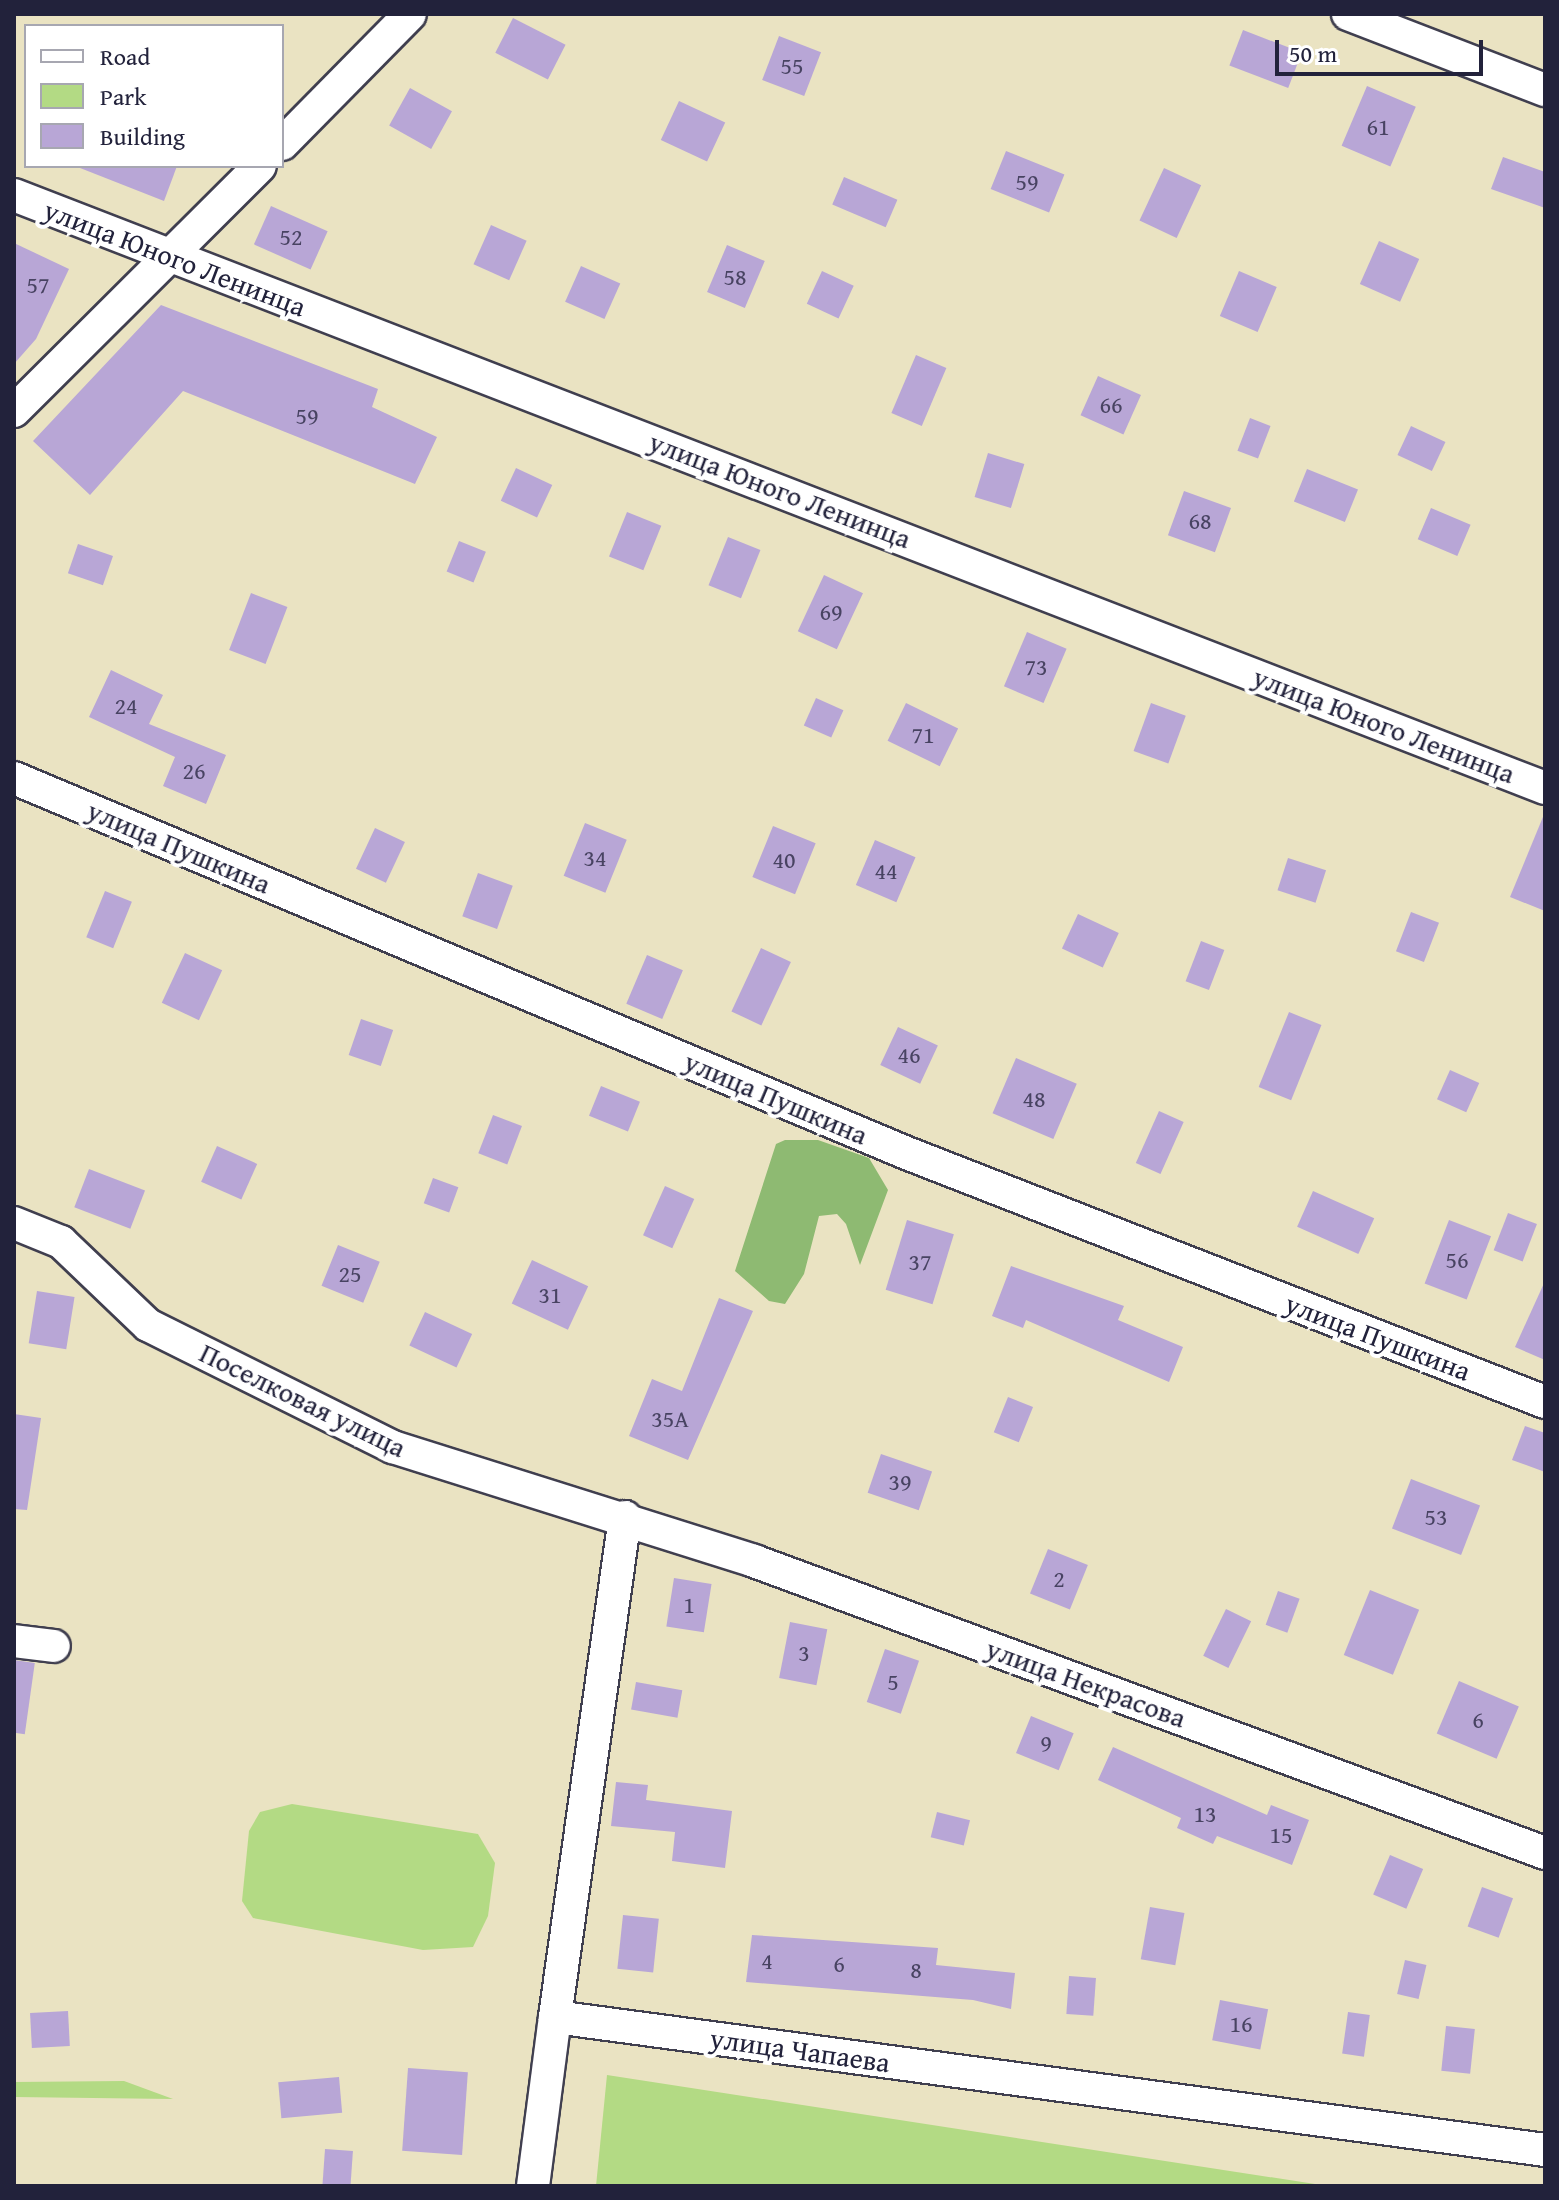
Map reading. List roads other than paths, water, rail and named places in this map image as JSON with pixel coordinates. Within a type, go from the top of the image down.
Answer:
[{"type":"street","points":[[284,142],[410,14]]},
{"type":"street","points":[[1348,14],[1545,90]]},
{"type":"street","points":[[14,411],[258,168]]},
{"type":"street","name":"улица Юного Ленинца","points":[[14,195],[169,258],[1545,788]]},
{"type":"street","name":"улица Пушкина","points":[[14,778],[904,1152],[1545,1402]]},
{"type":"street","name":"Поселковая улица","points":[[14,1223],[61,1242],[148,1325],[393,1447],[625,1517]]},
{"type":"street","points":[[533,2186],[625,1517]]},
{"type":"street","name":"улица Некрасова","points":[[625,1517],[1545,1853]]},
{"type":"street","points":[[14,1641],[54,1646]]},
{"type":"street","name":"улица Чапаева","points":[[555,2017],[1545,2150]]}]
